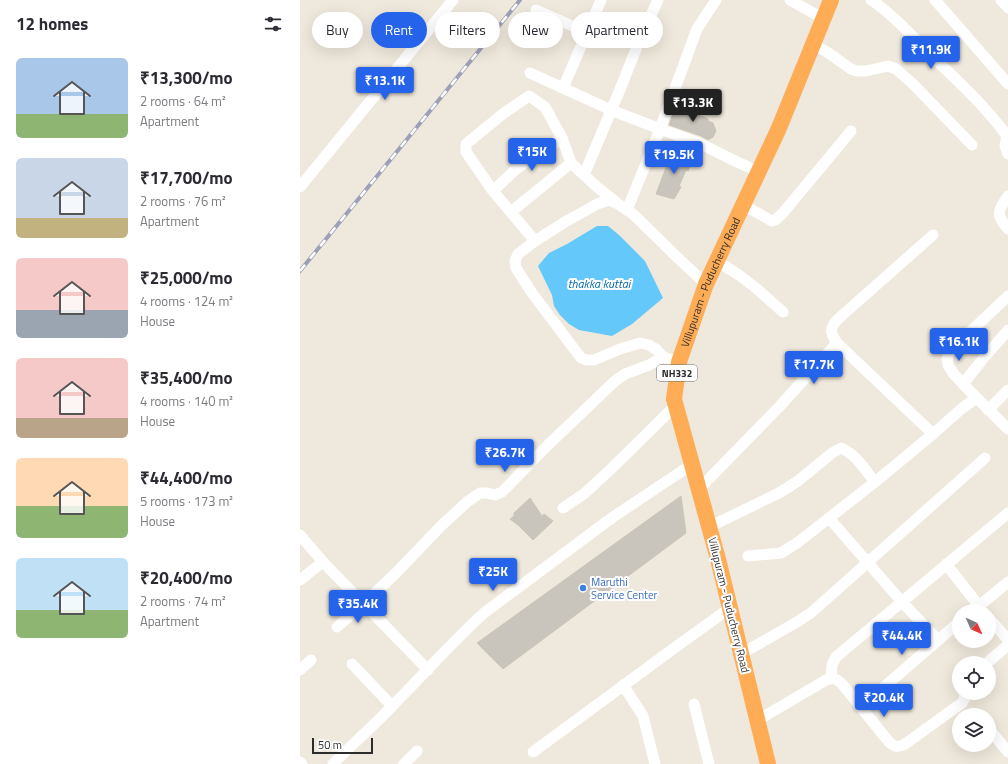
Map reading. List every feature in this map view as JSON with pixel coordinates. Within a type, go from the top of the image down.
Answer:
[{"type":"highway","name":"Villupuram - Puducherry Road","points":[[768,764],[730,608],[674,399],[679,362],[706,284],[779,128],[831,0]]},
{"type":"street","points":[[300,187],[453,0]]},
{"type":"street","points":[[595,12],[601,0]]},
{"type":"street","points":[[584,175],[640,38],[658,0]]},
{"type":"street","points":[[623,207],[660,129],[697,29],[716,0]]},
{"type":"street","points":[[790,0],[824,18]]},
{"type":"street","points":[[871,0],[902,26],[980,103],[1004,132],[1005,146],[1008,154]]},
{"type":"street","points":[[935,0],[1008,84]]},
{"type":"street","points":[[1001,0],[1008,8]]},
{"type":"street","points":[[536,10],[571,25]]},
{"type":"street","points":[[813,44],[851,69],[857,71],[866,71],[888,66],[896,69],[913,84],[972,145]]},
{"type":"street","points":[[563,88],[579,48]]},
{"type":"street","points":[[530,73],[611,110],[699,143],[759,172]]},
{"type":"street","points":[[535,241],[492,191],[466,152],[466,144],[504,113],[529,96],[545,107],[562,138],[571,163],[633,214],[706,284]]},
{"type":"street","points":[[743,205],[772,221],[775,220],[782,214],[851,131]]},
{"type":"street","points":[[492,191],[516,169],[562,138]]},
{"type":"street","points":[[510,212],[571,163]]},
{"type":"street","points":[[1008,196],[1000,208],[999,215],[1002,222],[1008,229]]},
{"type":"street","points":[[623,207],[609,200],[597,204],[565,222],[518,254],[515,261],[516,268],[532,293],[581,358],[586,360],[594,360],[620,349],[640,343],[649,345],[657,350],[663,357],[679,362]]},
{"type":"street","points":[[933,235],[838,319],[832,326],[831,332],[837,343],[933,434]]},
{"type":"street","points":[[717,261],[739,275],[783,312]]},
{"type":"street","points":[[1008,296],[950,351],[947,358],[948,365],[962,384],[1008,429]]},
{"type":"street","points":[[962,384],[1008,330]]},
{"type":"street","points":[[698,489],[779,407],[837,343]]},
{"type":"street","points":[[338,627],[396,573],[467,502],[480,493],[487,493],[495,496],[502,492],[548,444],[615,381],[625,374],[649,365],[663,357]]},
{"type":"street","points":[[988,410],[1008,390]]},
{"type":"street","points":[[748,556],[781,553],[797,543],[875,482],[976,398]]},
{"type":"street","points":[[563,508],[585,493],[675,406]]},
{"type":"street","points":[[709,527],[779,493],[832,453],[841,448],[852,455],[875,482]]},
{"type":"street","points":[[741,654],[808,615],[985,458]]},
{"type":"street","points":[[332,764],[484,613],[613,517],[691,464]]},
{"type":"street","points":[[831,678],[832,665],[836,657],[1008,513]]},
{"type":"street","points":[[829,518],[902,602],[938,640]]},
{"type":"street","points":[[300,535],[323,562],[428,670]]},
{"type":"street","points":[[300,580],[323,562]]},
{"type":"street","points":[[946,564],[974,604]]},
{"type":"street","points":[[984,604],[1008,582]]},
{"type":"street","points":[[533,752],[730,608]]},
{"type":"street","points":[[996,626],[1008,640]]},
{"type":"street","points":[[861,706],[952,628]]},
{"type":"street","points":[[995,656],[1008,645]]},
{"type":"street","points":[[300,670],[311,660]]},
{"type":"street","points":[[352,664],[392,706]]},
{"type":"street","points":[[758,720],[831,678],[834,678],[843,685],[889,742],[896,747],[905,744],[964,700]]},
{"type":"street","points":[[623,685],[643,716],[655,764]]},
{"type":"street","points":[[694,704],[709,764]]},
{"type":"street","points":[[996,737],[1008,752]]},
{"type":"street","points":[[404,764],[417,751]]},
{"type":"water","name":"thakka kuttai","points":[[597,226],[608,226],[645,261],[663,298],[632,324],[612,336],[579,330],[569,324],[554,306],[552,295],[538,266],[549,253]]},
{"type":"building","points":[[676,106],[708,119],[708,121],[713,123],[716,131],[713,137],[708,140],[701,136],[669,125]]},
{"type":"building","points":[[672,152],[689,156],[692,159],[688,171],[686,170],[679,186],[681,187],[674,199],[656,194]]},
{"type":"building","name":"Maruthi Service Center","points":[[681,496],[686,533],[503,669],[477,643]]},
{"type":"building","points":[[530,498],[542,516],[544,514],[553,521],[533,540],[510,519],[514,516],[514,513]]},
{"type":"railway","points":[[300,271],[520,0]]},
{"type":"place","name":"Maruthi Service Center","points":[[583,588]]}]
